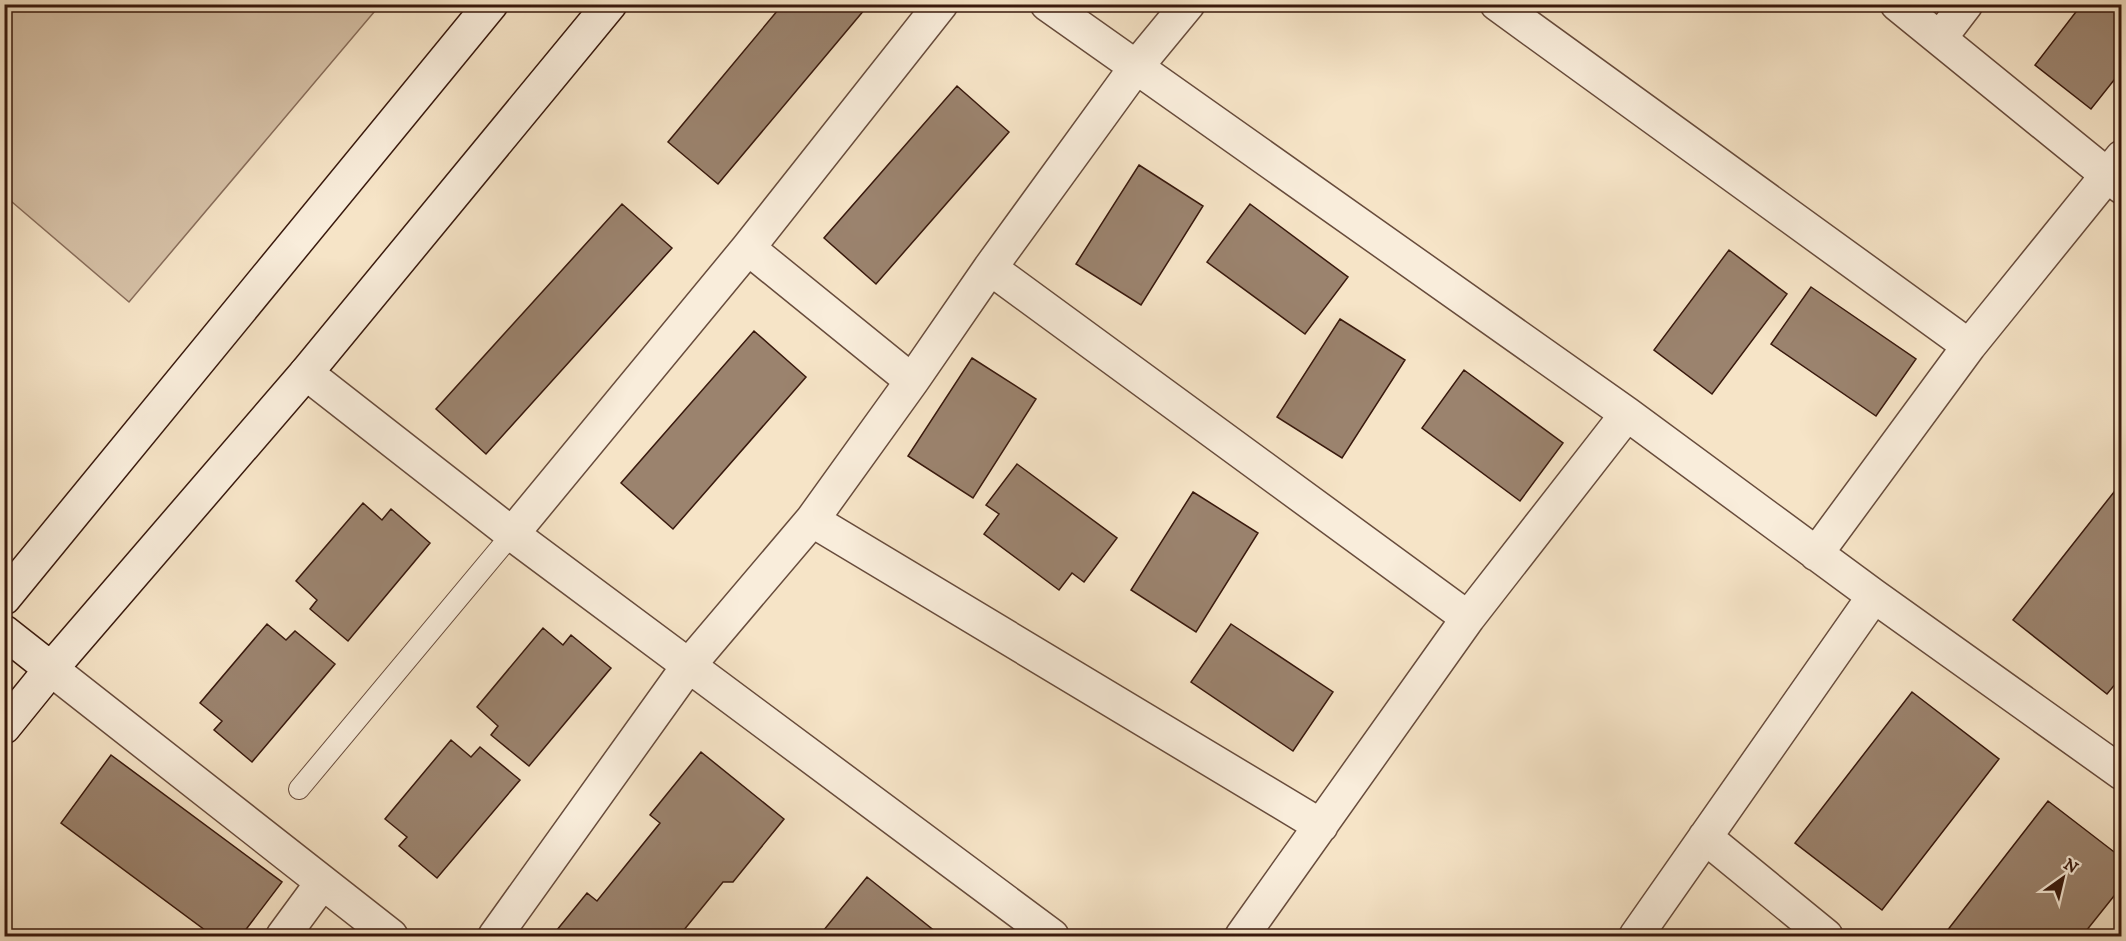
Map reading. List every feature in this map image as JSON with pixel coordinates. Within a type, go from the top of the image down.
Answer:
[{"type":"street","points":[[4,598],[491,4]]},
{"type":"street","points":[[4,727],[51,669],[306,373],[610,4]]},
{"type":"street","points":[[512,534],[748,248],[941,4]]},
{"type":"street","points":[[1047,4],[1627,414],[1816,554],[2121,773]]},
{"type":"street","points":[[495,936],[689,665],[812,520],[990,268],[1136,67],[1188,4]]},
{"type":"street","points":[[1497,4],[1969,346]]},
{"type":"street","points":[[1816,554],[1969,346],[2116,173],[1897,4]]},
{"type":"street","points":[[1940,38],[1966,4]]},
{"type":"street","points":[[748,248],[912,381]]},
{"type":"street","points":[[990,268],[1468,618]]},
{"type":"street","points":[[306,373],[512,534],[1052,936]]},
{"type":"street","points":[[1242,936],[1468,618],[1627,414]]},
{"type":"street","points":[[812,520],[1321,825]]},
{"type":"street","points":[[1636,936],[1874,596]]},
{"type":"street","points":[[4,632],[391,936]]},
{"type":"street","points":[[1705,837],[1826,936]]},
{"type":"street","points":[[283,936],[322,883]]},
{"type":"lane","points":[[299,789],[512,534]]},
{"type":"shaded area","points":[[5,4],[380,5],[129,302],[5,196]]},
{"type":"building","points":[[783,4],[860,4],[865,9],[718,184],[668,142]]},
{"type":"building","points":[[2082,4],[2122,4],[2122,70],[2091,109],[2035,65]]},
{"type":"building","points":[[957,86],[1009,132],[876,284],[824,238]]},
{"type":"building","points":[[1139,165],[1203,206],[1141,305],[1076,264]]},
{"type":"building","points":[[622,204],[672,248],[486,454],[436,409]]},
{"type":"building","points":[[1250,204],[1348,277],[1305,334],[1207,262]]},
{"type":"building","points":[[1729,250],[1787,294],[1712,394],[1654,350]]},
{"type":"building","points":[[1811,287],[1916,359],[1876,416],[1771,344]]},
{"type":"building","points":[[1340,319],[1405,360],[1342,458],[1277,417]]},
{"type":"building","points":[[754,331],[806,377],[673,529],[621,483]]},
{"type":"building","points":[[972,358],[1036,399],[973,498],[908,456]]},
{"type":"building","points":[[1464,370],[1563,443],[1520,501],[1422,428]]},
{"type":"building","points":[[1017,464],[1117,538],[1084,582],[1072,573],[1059,590],[984,534],[999,514],[986,505]]},
{"type":"building","points":[[1193,492],[1258,533],[1196,632],[1131,590]]},
{"type":"building","points":[[2114,492],[2122,498],[2122,676],[2107,694],[2013,620]]},
{"type":"building","points":[[363,503],[382,520],[391,509],[430,543],[348,641],[310,609],[317,600],[296,581]]},
{"type":"building","points":[[267,624],[286,640],[295,631],[335,664],[252,762],[214,730],[222,721],[200,703]]},
{"type":"building","points":[[1231,624],[1333,692],[1293,751],[1191,682]]},
{"type":"building","points":[[543,628],[563,645],[571,635],[611,668],[529,766],[491,735],[498,726],[477,707]]},
{"type":"building","points":[[1912,692],[1999,759],[1882,910],[1795,843]]},
{"type":"building","points":[[451,740],[471,757],[480,747],[520,780],[437,878],[399,846],[407,837],[385,819]]},
{"type":"building","points":[[701,752],[784,819],[733,882],[723,882],[679,936],[552,936],[587,893],[597,901],[660,823],[650,815]]},
{"type":"building","points":[[111,755],[282,882],[241,936],[213,936],[61,823]]},
{"type":"building","points":[[2048,801],[2122,858],[2122,886],[2082,936],[1943,936]]},
{"type":"building","points":[[867,877],[941,936],[819,936]]}]
